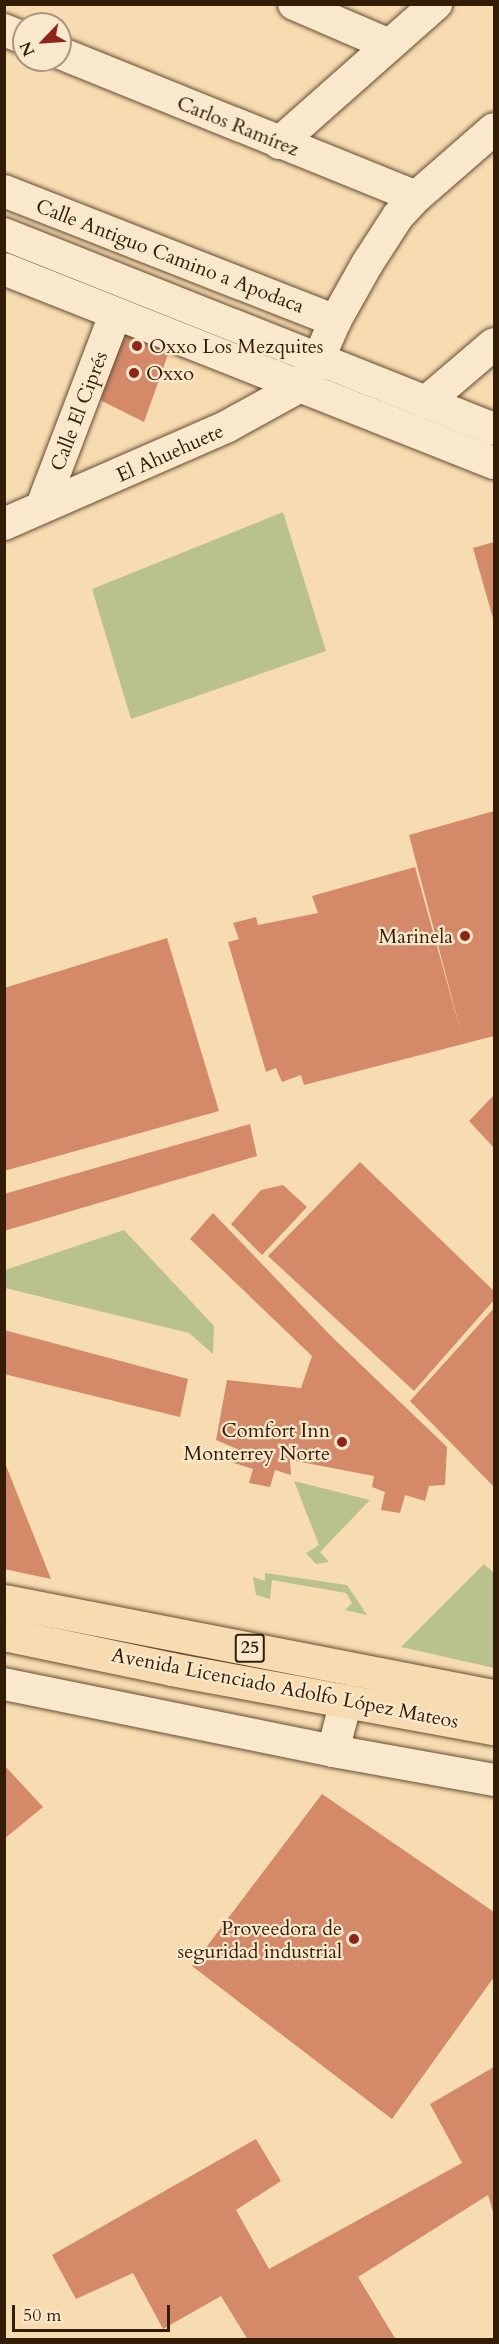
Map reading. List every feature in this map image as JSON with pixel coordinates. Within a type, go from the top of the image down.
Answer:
[{"type":"main road","name":"Avenida Licenciado Adolfo López Mateos","points":[[4,1601],[495,1696]]},
{"type":"main road","name":"Avenida Licenciado Adolfo López Mateos","points":[[4,1634],[171,1669],[495,1728]]},
{"type":"street","points":[[294,4],[389,45]]},
{"type":"street","points":[[279,143],[389,45],[423,8]]},
{"type":"street","name":"Carlos Ramírez","points":[[72,58],[416,197]]},
{"type":"street","name":"El Ahuehuete","points":[[4,524],[42,506],[115,478],[226,427],[302,385],[319,358],[335,321],[387,232],[416,197],[495,129]]},
{"type":"street","name":"Calle Antiguo Camino a Apodaca","points":[[4,191],[335,321]]},
{"type":"street","points":[[4,234],[495,429]]},
{"type":"street","points":[[4,269],[115,315],[302,385],[495,463]]},
{"type":"street","name":"Calle El Ciprés","points":[[42,506],[115,315]]},
{"type":"street","points":[[426,402],[495,344]]},
{"type":"street","points":[[4,1684],[333,1751],[495,1780]]},
{"type":"street","points":[[333,1751],[346,1701]]},
{"type":"green space","points":[[283,512],[326,651],[131,719],[92,589]]},
{"type":"green space","points":[[124,1230],[214,1326],[213,1354],[189,1333],[5,1288],[5,1270]]},
{"type":"green space","points":[[294,1481],[370,1500],[320,1552],[329,1562],[316,1564],[306,1553],[319,1545]]},
{"type":"green space","points":[[484,1564],[494,1573],[494,1668],[401,1647]]},
{"type":"green space","points":[[265,1573],[347,1585],[367,1615],[345,1610],[352,1603],[346,1593],[272,1580],[270,1599],[256,1595],[253,1577],[265,1581]]},
{"type":"building","name":"Oxxo","points":[[119,329],[171,346],[144,422],[98,399]]},
{"type":"building","points":[[494,542],[494,622],[473,548]]},
{"type":"building","points":[[494,811],[494,1036],[304,1085],[301,1075],[282,1082],[276,1068],[266,1072],[228,942],[239,939],[233,923],[256,917],[258,925],[318,913],[312,896],[415,867],[462,1036],[409,835]]},
{"type":"building","points":[[167,938],[219,1111],[4,1171],[4,988]]},
{"type":"building","points":[[494,1095],[494,1148],[469,1121]]},
{"type":"building","points":[[250,1124],[257,1156],[4,1231],[4,1194]]},
{"type":"building","points":[[360,1162],[494,1291],[494,1300],[414,1391],[268,1256]]},
{"type":"building","points":[[283,1185],[307,1207],[262,1255],[231,1224],[261,1190]]},
{"type":"building","points":[[213,1213],[331,1336],[447,1447],[445,1485],[429,1486],[425,1501],[405,1495],[400,1513],[381,1510],[385,1492],[372,1487],[374,1476],[290,1460],[291,1475],[275,1470],[270,1487],[249,1483],[253,1469],[234,1463],[237,1449],[216,1440],[227,1380],[301,1388],[312,1356],[190,1239]]},
{"type":"building","points":[[494,1308],[494,1487],[410,1401]]},
{"type":"building","points":[[4,1330],[188,1379],[180,1417],[4,1374]]},
{"type":"building","points":[[5,1463],[51,1579],[4,1569]]},
{"type":"building","points":[[4,1765],[43,1807],[4,1839]]},
{"type":"building","name":"Proveedora de seguridad industrial","points":[[322,1794],[494,1912],[494,1977],[392,2119],[192,1966]]},
{"type":"building","points":[[494,2067],[494,2215],[488,2195],[358,2277],[396,2340],[248,2340],[221,2296],[163,2329],[133,2273],[76,2299],[52,2255],[256,2139],[281,2181],[236,2210],[269,2269],[462,2163],[430,2104]]},
{"type":"place","name":"Oxxo Los Mezquites","points":[[137,346]]},
{"type":"place","name":"Oxxo","points":[[134,373]]},
{"type":"place","name":"Marinela","points":[[465,936]]},
{"type":"place","name":"Comfort Inn Monterrey Norte","points":[[342,1442]]},
{"type":"place","name":"Proveedora de seguridad industrial","points":[[354,1939]]}]
